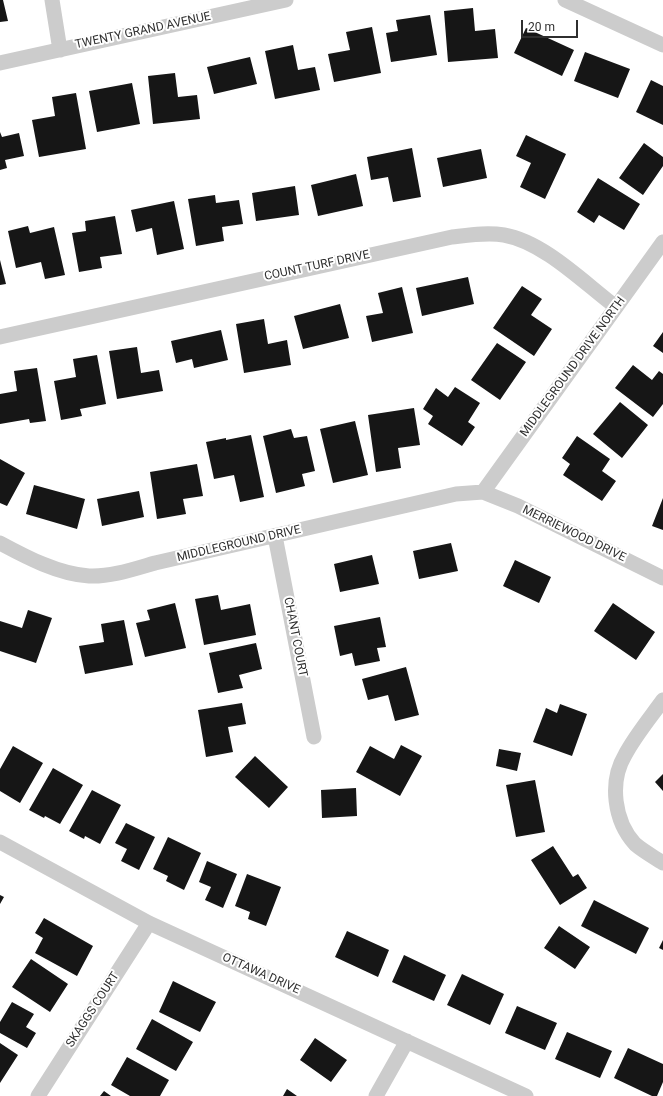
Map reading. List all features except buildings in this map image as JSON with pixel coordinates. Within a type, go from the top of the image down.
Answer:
[{"type":"street","points":[[52,0],[60,50]]},
{"type":"street","name":"TWENTY GRAND AVENUE","points":[[0,63],[286,0]]},
{"type":"street","points":[[565,0],[663,45]]},
{"type":"street","name":"COUNT TURF DRIVE","points":[[0,337],[452,237],[478,233],[504,235],[528,242],[549,255],[616,307]]},
{"type":"street","name":"MIDDLEGROUND DRIVE NORTH","points":[[483,492],[663,242]]},
{"type":"street","name":"MIDDLEGROUND DRIVE","points":[[0,543],[47,565],[72,574],[90,576],[122,572],[155,563],[456,494],[483,492]]},
{"type":"street","name":"MERRIEWOOD DRIVE","points":[[483,492],[518,506],[663,578]]},
{"type":"street","name":"CHANT COURT","points":[[275,536],[314,737]]},
{"type":"street","points":[[663,700],[624,756],[618,775],[615,794],[618,813],[625,830],[636,844],[663,863]]},
{"type":"street","name":"OTTAWA DRIVE","points":[[0,842],[149,923],[526,1096]]},
{"type":"street","name":"SKAGGS COURT","points":[[38,1096],[149,923]]},
{"type":"street","points":[[376,1096],[407,1041]]}]
